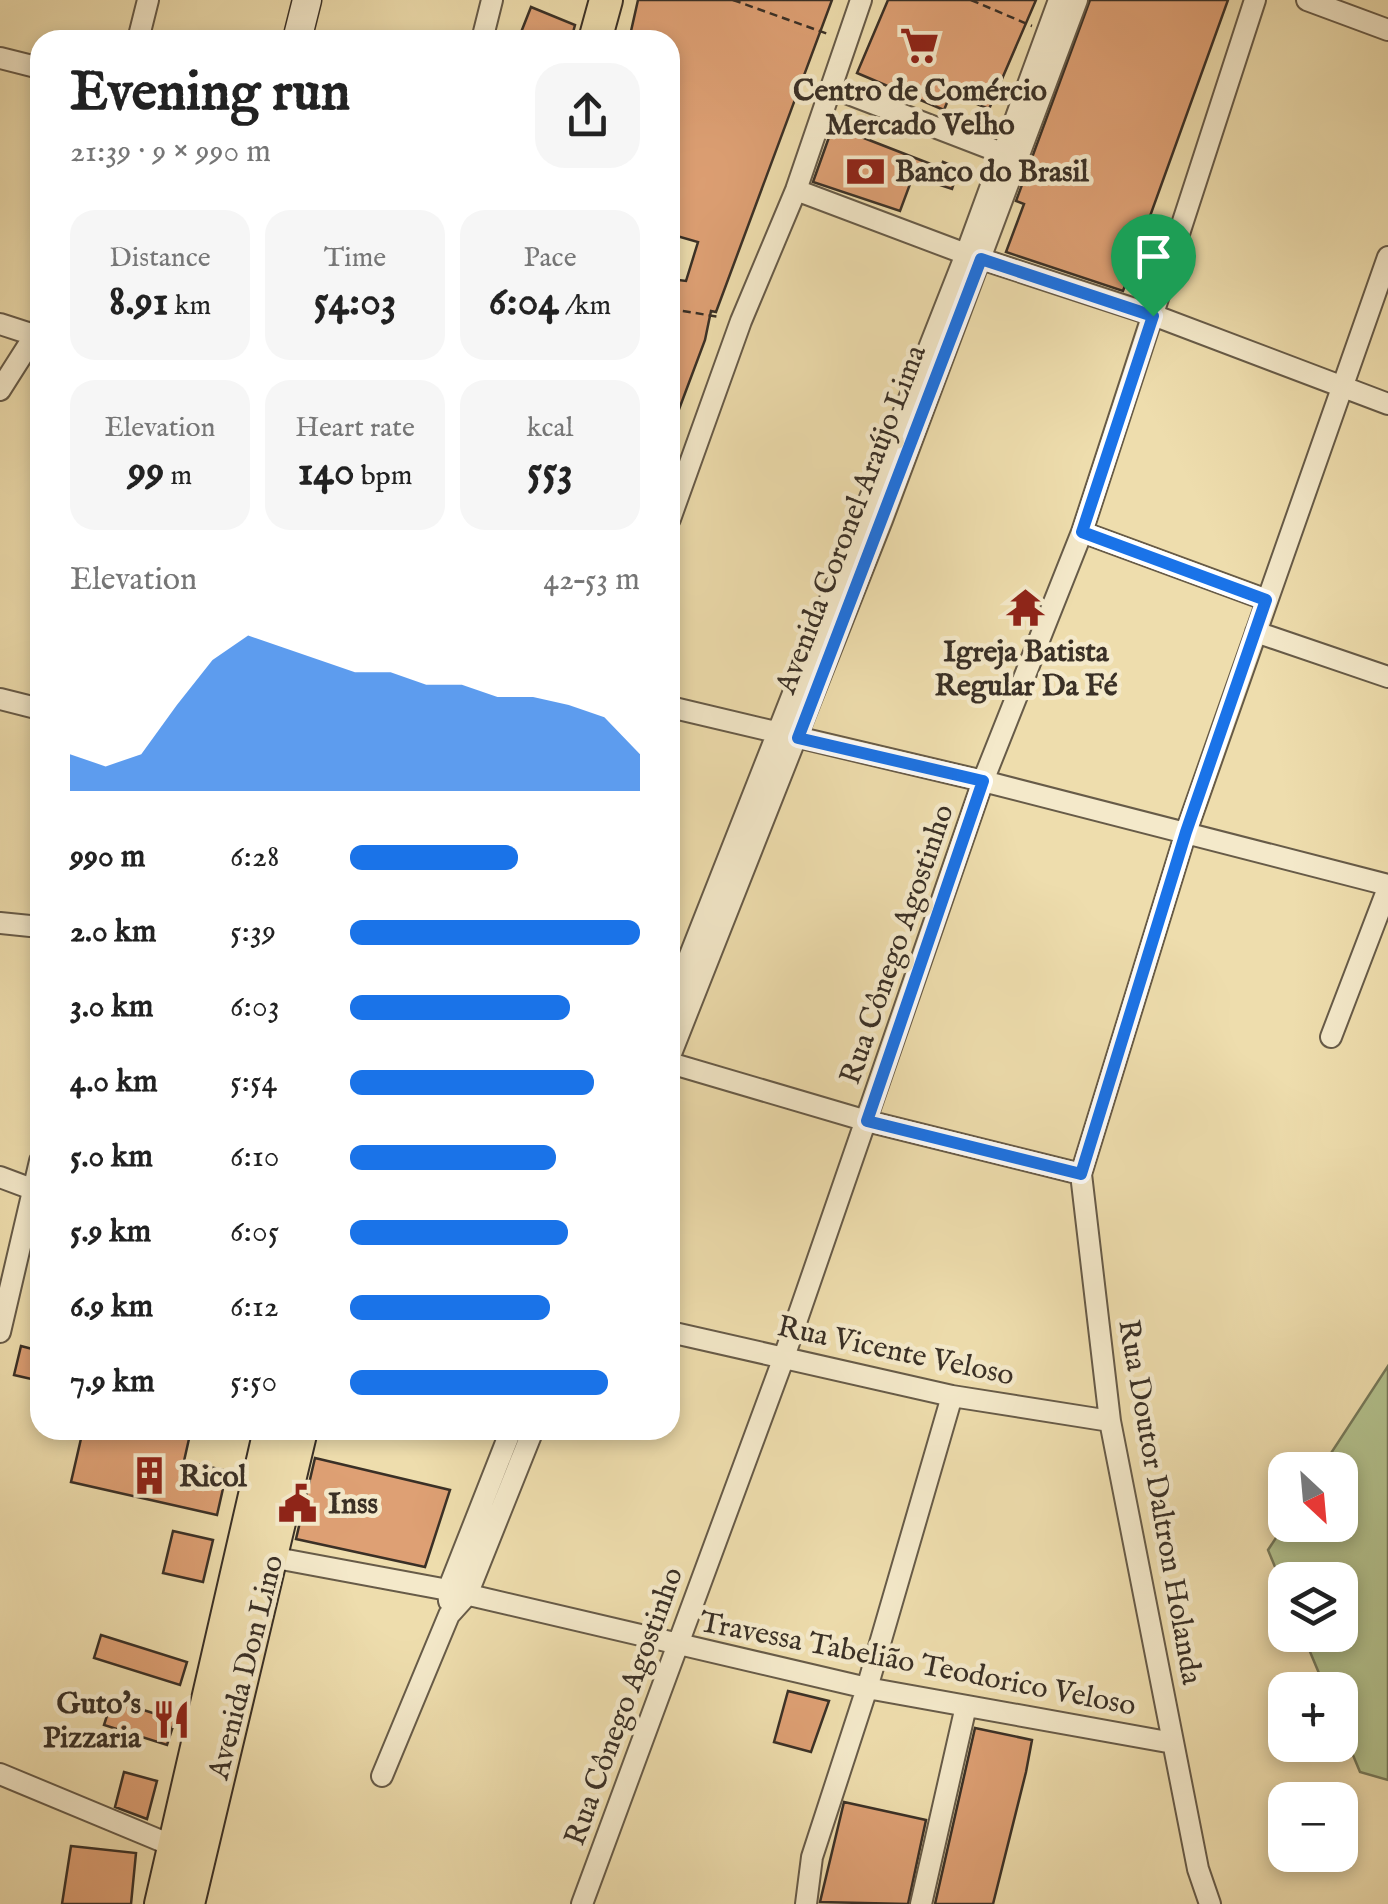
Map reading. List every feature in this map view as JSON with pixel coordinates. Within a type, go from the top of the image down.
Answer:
[{"type":"main road","points":[[598,30],[606,0]]},
{"type":"main road","points":[[618,30],[626,0]]},
{"type":"main road","name":"Avenida Don Lino","points":[[257,1555],[269,1440]]},
{"type":"main road","name":"Avenida Don Lino","points":[[161,1904],[186,1851],[257,1555],[297,1440]]},
{"type":"main road","name":"Avenida Don Lino","points":[[186,1851],[188,1904]]},
{"type":"street","points":[[140,30],[148,0]]},
{"type":"street","points":[[300,30],[307,0]]},
{"type":"street","points":[[484,30],[492,0]]},
{"type":"street","points":[[680,491],[741,321],[796,190],[861,0]]},
{"type":"street","name":"Avenida Coronel Araújo Lima","points":[[680,985],[722,898],[924,386],[1010,156],[1055,27],[1059,0]]},
{"type":"street","name":"Avenida Coronel Araújo Lima","points":[[1055,27],[1077,0]]},
{"type":"street","name":"Rua Cônego Agostinho","points":[[582,1904],[784,1357],[983,781],[1082,532],[1256,0]]},
{"type":"street","points":[[1307,0],[1388,30]]},
{"type":"street","points":[[0,58],[30,66]]},
{"type":"street","points":[[833,88],[1010,156]]},
{"type":"street","points":[[796,190],[1388,404]]},
{"type":"street","name":"Rua Doutor Daltron Holanda","points":[[1210,1904],[1198,1870],[1110,1422],[1081,1174],[1186,832],[1388,257]]},
{"type":"street","points":[[0,324],[30,330]]},
{"type":"street","points":[[0,390],[30,342]]},
{"type":"street","points":[[1082,532],[1266,600]]},
{"type":"street","points":[[1256,632],[1388,676]]},
{"type":"street","points":[[0,699],[30,706]]},
{"type":"street","points":[[680,709],[983,781],[1388,886],[1331,1037]]},
{"type":"street","name":"Avenida Coronel Araújo Lima","points":[[680,1028],[722,898]]},
{"type":"street","points":[[0,923],[30,926]]},
{"type":"street","points":[[680,1062],[867,1121],[1081,1174]]},
{"type":"street","points":[[0,1177],[30,1188]]},
{"type":"street","points":[[0,1332],[30,1218]]},
{"type":"street","name":"Rua Vicente Veloso","points":[[680,1334],[952,1396],[1110,1422]]},
{"type":"street","points":[[806,1904],[817,1840],[867,1688],[952,1396]]},
{"type":"street","points":[[506,1472],[510,1440]]},
{"type":"street","points":[[382,1776],[506,1472],[527,1440]]},
{"type":"street","name":"Travessa Tabelião Teodorico Veloso","points":[[257,1555],[458,1592],[867,1688],[1173,1743]]},
{"type":"street","points":[[921,1904],[966,1706]]},
{"type":"street","points":[[1,1778],[186,1851]]},
{"type":"path","points":[[733,0],[848,42]]},
{"type":"path","points":[[971,0],[1055,27]]},
{"type":"path","points":[[680,311],[741,321]]},
{"type":"green space","points":[[1388,1366],[1388,1780],[1360,1772],[1356,1762],[1358,1672],[1318,1672],[1310,1652],[1358,1652],[1358,1562],[1273,1562],[1268,1550],[1273,1542],[1358,1542],[1358,1452],[1332,1452]]},
{"type":"building","points":[[638,0],[832,0],[716,312],[711,311],[705,340],[680,407],[680,280],[686,281],[698,242],[680,237],[680,30],[631,30]]},
{"type":"building","name":"Centro de Comércio Mercado Velho","points":[[888,0],[1036,0],[989,109],[951,93],[944,110],[857,73]]},
{"type":"building","points":[[1090,0],[1228,0],[1123,291],[1006,252],[1024,204],[1016,201]]},
{"type":"building","points":[[531,7],[575,25],[574,30],[522,30]]},
{"type":"building","name":"Banco do Brasil","points":[[833,126],[941,168],[943,162],[959,168],[952,189],[913,176],[900,211],[813,182]]},
{"type":"building","points":[[21,1346],[30,1348],[30,1379],[14,1375]]},
{"type":"building","name":"Ricol","points":[[81,1440],[189,1440],[184,1461],[227,1471],[217,1515],[71,1482]]},
{"type":"building","points":[[315,1458],[450,1490],[425,1567],[296,1539]]},
{"type":"building","points":[[173,1531],[213,1540],[203,1582],[163,1573]]},
{"type":"building","points":[[101,1635],[187,1662],[180,1685],[94,1658]]},
{"type":"building","points":[[788,1691],[829,1701],[811,1752],[774,1742]]},
{"type":"building","points":[[112,1700],[175,1720],[167,1745],[104,1725]]},
{"type":"building","points":[[975,1728],[1032,1740],[1026,1772],[993,1904],[935,1904]]},
{"type":"building","points":[[124,1772],[157,1781],[147,1819],[115,1807]]},
{"type":"building","points":[[844,1802],[926,1820],[908,1904],[820,1902]]},
{"type":"building","points":[[71,1846],[136,1853],[131,1904],[62,1904]]},
{"type":"place","name":"Centro de Comércio Mercado Velho","points":[[920,46]]},
{"type":"place","name":"Banco do Brasil","points":[[865,171]]},
{"type":"place","name":"Igreja Batista Regular Da Fé","points":[[1026,607]]},
{"type":"place","name":"Ricol","points":[[149,1476]]},
{"type":"place","name":"Inss","points":[[298,1503]]},
{"type":"place","name":"Guto's Pizzaria","points":[[171,1720]]},
{"type":"route","points":[[981,259],[1153,316],[1082,532],[1266,600],[1186,832],[1081,1174],[867,1121],[983,781],[798,738],[981,259]]}]
